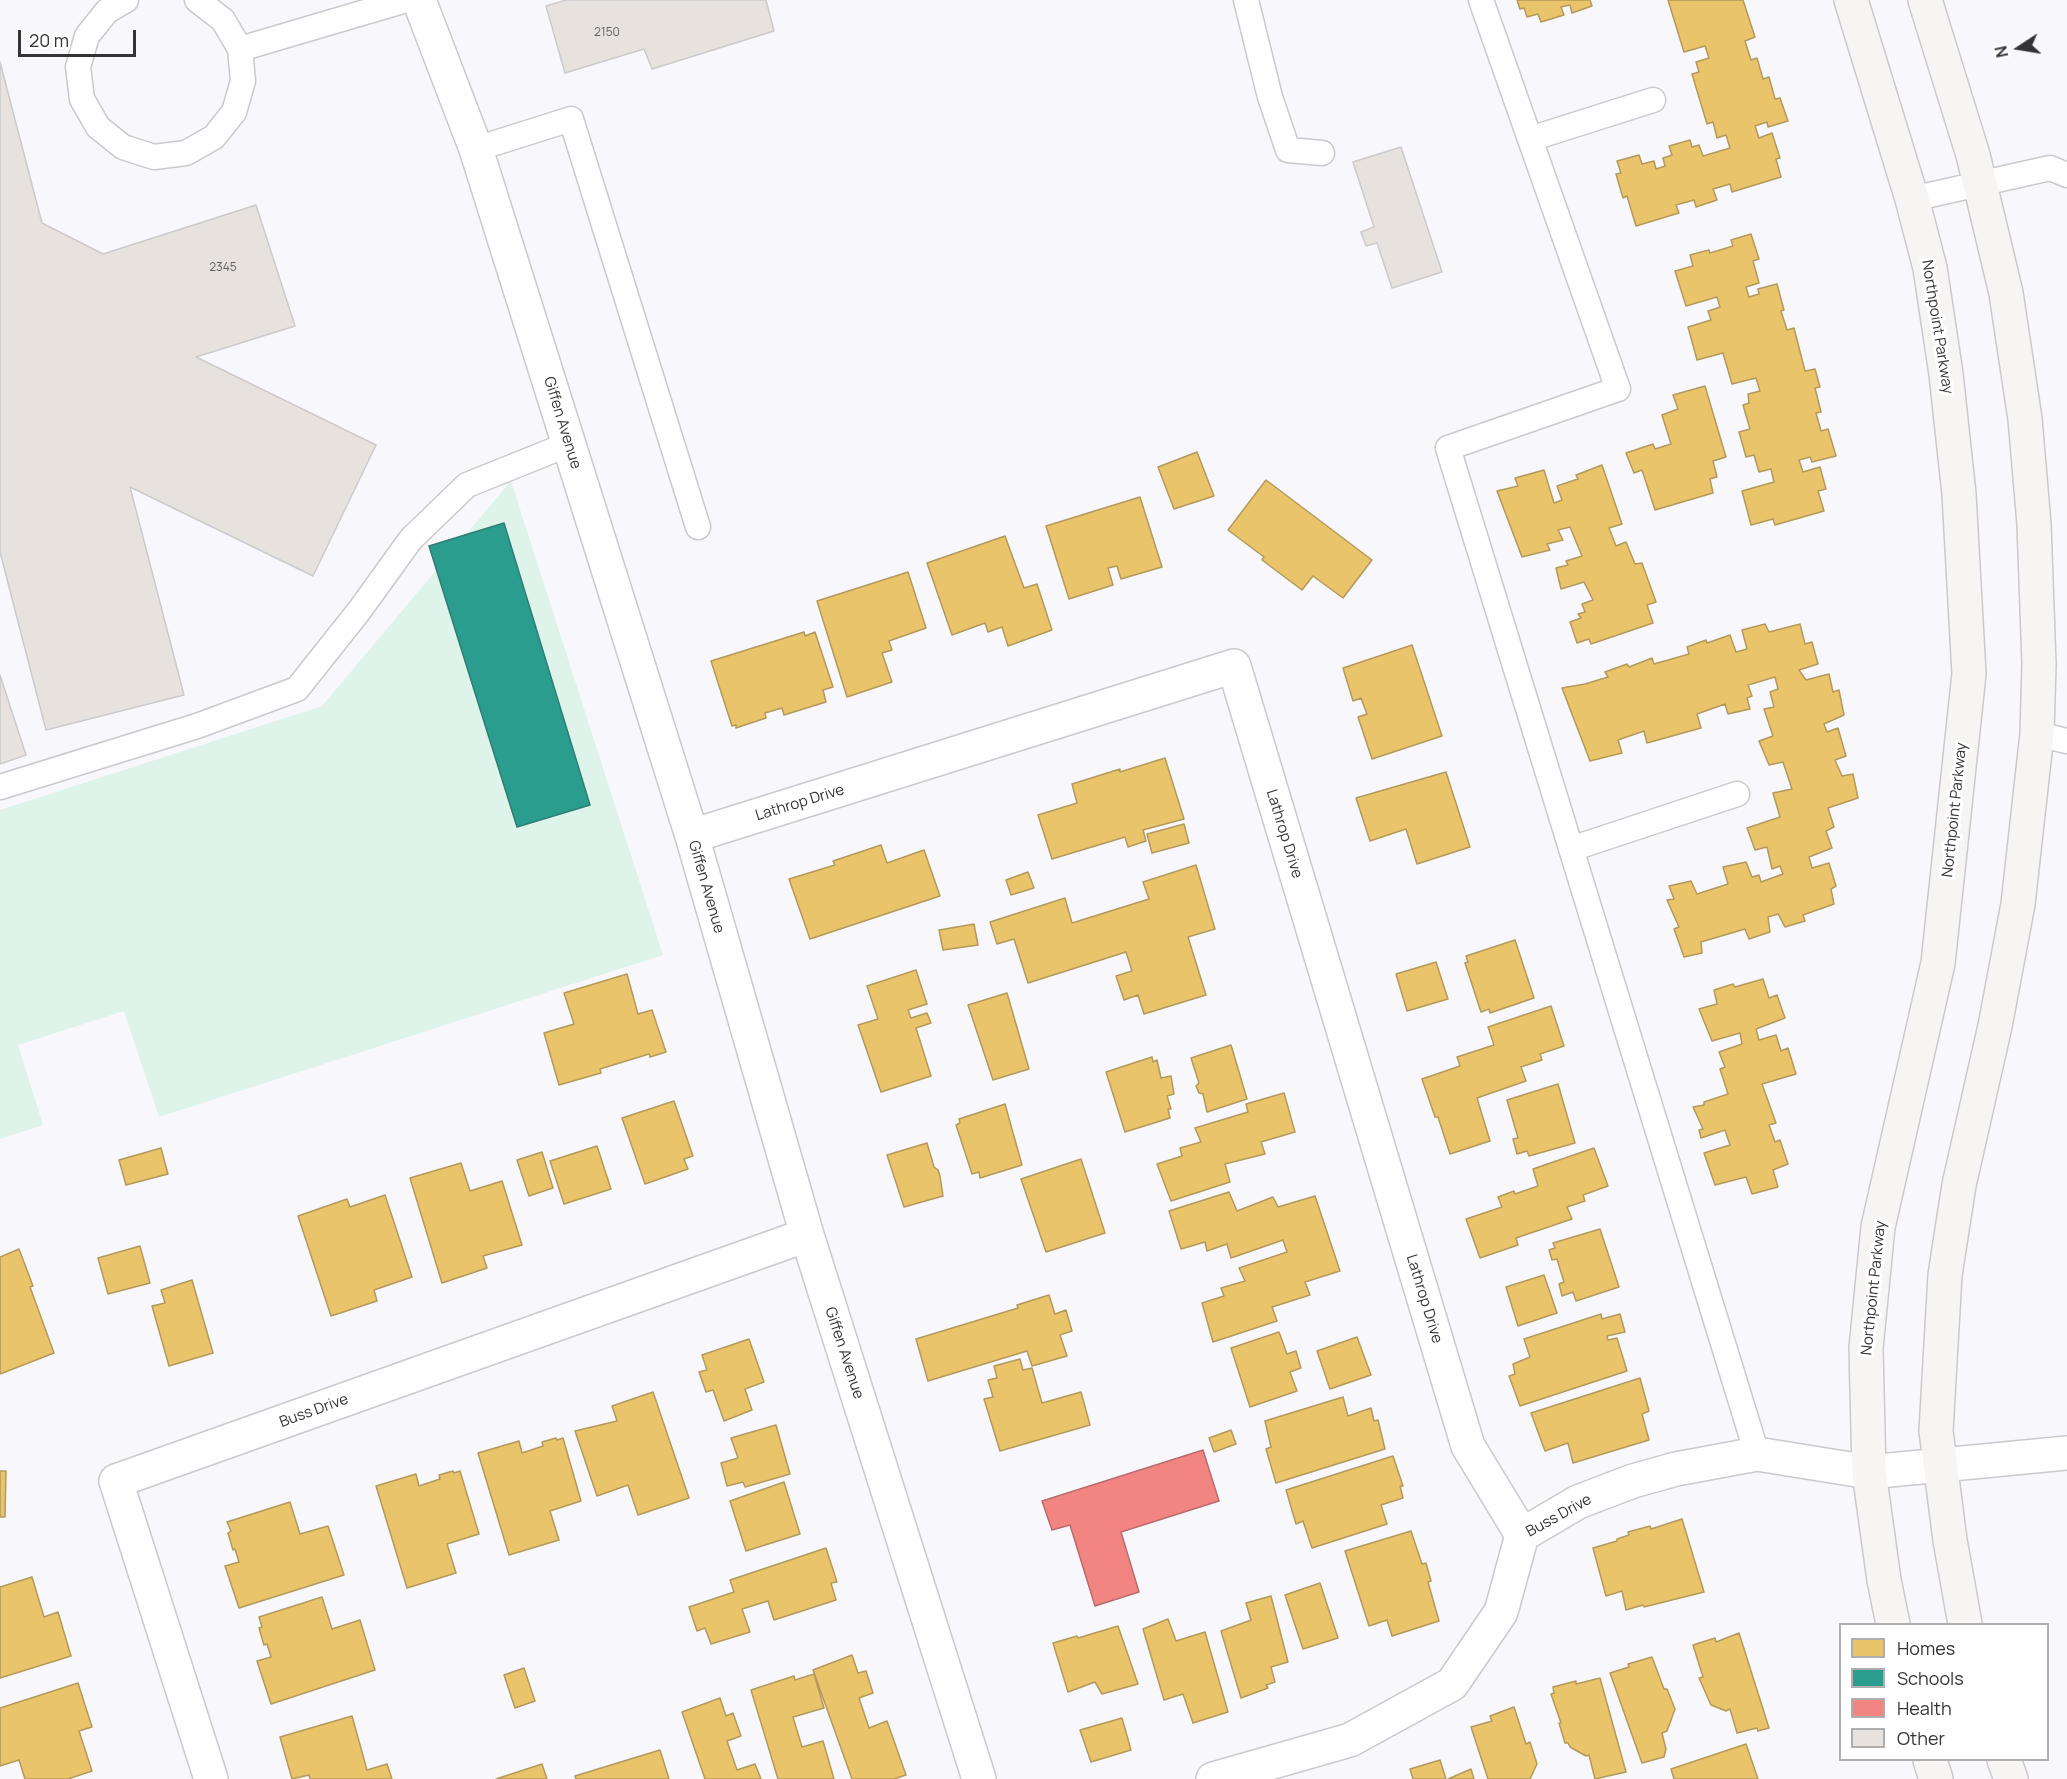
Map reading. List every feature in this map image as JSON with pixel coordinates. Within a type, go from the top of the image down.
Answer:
[{"type":"street","name":"Giffen Avenue","points":[[419,0],[476,149],[569,444],[692,836],[807,1235],[979,1779]]},
{"type":"street","name":"Northpoint Parkway","points":[[1851,0],[1912,200],[1930,268],[1946,374],[1959,494],[1969,674],[1938,963],[1878,1227],[1866,1348],[1869,1472],[1884,1580],[1893,1623]]},
{"type":"street","points":[[1925,0],[1973,154],[2006,293],[2025,419],[2034,524],[2039,664],[2052,737],[2010,954],[1959,1185],[1945,1275],[1936,1431],[1950,1540],[1965,1623]]},
{"type":"street","name":"Lathrop Drive","points":[[692,836],[1234,666],[1468,1446],[1522,1535]]},
{"type":"street","name":"Buss Drive","points":[[211,1779],[116,1482],[807,1235]]},
{"type":"street","name":"Buss Drive","points":[[1213,1779],[1350,1740],[1452,1684],[1502,1612],[1522,1535],[1578,1502],[1633,1481],[1676,1468],[1757,1454],[1869,1472],[2067,1453]]},
{"type":"street","points":[[1930,1761],[1936,1779]]},
{"type":"street","points":[[2004,1761],[2010,1779]]},
{"type":"lane","points":[[126,0],[107,10],[87,36],[78,67],[82,99],[98,127],[123,147],[154,157],[186,153],[214,137],[234,112],[243,81],[240,49],[223,20],[197,0]]},
{"type":"lane","points":[[240,49],[406,0]]},
{"type":"lane","points":[[1246,0],[1270,98],[1288,150],[1322,153]]},
{"type":"lane","points":[[1481,0],[1618,389],[1448,448],[1757,1454]]},
{"type":"lane","points":[[1530,139],[1653,100]]},
{"type":"lane","points":[[476,149],[571,119],[698,527]]},
{"type":"lane","points":[[1912,200],[2061,166]]},
{"type":"lane","points":[[0,787],[196,726],[297,689],[358,612],[411,539],[467,485],[569,444]]},
{"type":"lane","points":[[1571,849],[1737,794]]},
{"type":"green space","points":[[511,481],[663,955],[159,1117],[124,1011],[18,1045],[43,1125],[0,1139],[0,810],[322,706]]},
{"type":"building: Homes","points":[[1517,0],[1590,0],[1592,6],[1572,13],[1570,5],[1561,7],[1564,15],[1541,22],[1538,14],[1527,17],[1524,8],[1520,9]]},
{"type":"building: Homes","points":[[1668,0],[1743,0],[1755,37],[1745,41],[1751,60],[1757,58],[1763,79],[1769,77],[1775,99],[1780,98],[1788,121],[1768,127],[1767,122],[1755,126],[1759,138],[1772,133],[1780,158],[1776,159],[1781,177],[1732,192],[1730,184],[1713,189],[1717,200],[1696,207],[1694,200],[1676,205],[1679,213],[1636,226],[1627,196],[1623,198],[1616,174],[1621,173],[1617,161],[1639,155],[1642,164],[1654,161],[1656,169],[1665,166],[1663,158],[1672,155],[1669,146],[1690,140],[1692,147],[1699,145],[1703,156],[1730,148],[1726,135],[1717,138],[1713,122],[1707,124],[1692,74],[1699,72],[1696,62],[1709,58],[1705,46],[1684,52]]},
{"type":"building: Homes","points":[[1751,234],[1759,259],[1753,261],[1759,283],[1746,287],[1749,297],[1759,294],[1758,289],[1777,284],[1784,310],[1781,311],[1787,330],[1794,328],[1805,371],[1815,369],[1820,387],[1815,388],[1821,412],[1816,413],[1821,431],[1828,429],[1836,456],[1812,462],[1810,457],[1799,460],[1803,472],[1820,467],[1826,489],[1818,491],[1824,511],[1775,525],[1773,519],[1751,525],[1742,491],[1774,482],[1771,469],[1759,472],[1754,455],[1746,457],[1739,432],[1750,429],[1743,405],[1749,403],[1748,394],[1760,391],[1756,378],[1732,384],[1723,353],[1697,360],[1688,327],[1711,320],[1708,311],[1720,307],[1717,297],[1686,306],[1675,271],[1693,266],[1690,255],[1709,250],[1710,253],[1733,246],[1731,240]]},
{"type":"building: Homes","points":[[1705,386],[1726,457],[1713,461],[1717,477],[1710,479],[1713,493],[1655,510],[1642,470],[1634,473],[1626,453],[1653,444],[1655,449],[1671,444],[1662,415],[1678,409],[1673,395]]},
{"type":"building: Homes","points":[[1197,452],[1214,496],[1174,509],[1158,467]]},
{"type":"building: Homes","points":[[1602,465],[1622,524],[1609,528],[1616,546],[1626,542],[1635,564],[1642,563],[1656,602],[1647,605],[1653,623],[1591,644],[1589,639],[1577,643],[1570,622],[1581,618],[1578,614],[1585,612],[1582,604],[1593,600],[1584,582],[1561,589],[1556,568],[1568,565],[1566,561],[1582,556],[1570,527],[1558,530],[1563,540],[1547,544],[1550,550],[1522,557],[1497,491],[1518,486],[1515,478],[1544,470],[1554,503],[1562,500],[1557,486],[1578,479],[1576,475]]},
{"type":"building: Homes","points":[[1266,480],[1372,560],[1343,598],[1313,576],[1302,590],[1262,560],[1264,557],[1228,530]]},
{"type":"building: Homes","points":[[1140,497],[1162,567],[1121,579],[1117,566],[1108,568],[1113,585],[1069,599],[1046,526]]},
{"type":"building: Homes","points":[[1005,536],[1024,588],[1037,584],[1052,630],[1008,646],[1002,627],[988,632],[985,623],[952,635],[927,563]]},
{"type":"building: Homes","points":[[908,572],[926,628],[889,641],[892,650],[882,653],[892,682],[847,697],[817,601]]},
{"type":"building: Homes","points":[[1765,624],[1769,632],[1800,624],[1805,644],[1812,642],[1818,664],[1799,670],[1806,680],[1829,674],[1833,692],[1839,690],[1844,715],[1824,724],[1827,732],[1838,728],[1846,756],[1835,760],[1842,776],[1853,774],[1858,798],[1828,808],[1834,827],[1826,831],[1832,848],[1809,857],[1812,868],[1829,863],[1836,886],[1831,889],[1834,904],[1803,915],[1805,921],[1785,927],[1778,914],[1768,917],[1770,932],[1749,939],[1745,929],[1701,942],[1702,953],[1684,957],[1674,929],[1679,927],[1667,900],[1674,899],[1669,886],[1691,881],[1697,894],[1728,884],[1723,867],[1746,862],[1752,877],[1759,875],[1761,882],[1783,874],[1780,866],[1772,869],[1767,847],[1755,850],[1747,828],[1780,817],[1773,793],[1792,789],[1783,762],[1769,765],[1759,741],[1773,736],[1764,709],[1774,707],[1770,692],[1778,689],[1775,677],[1748,685],[1752,696],[1747,698],[1750,709],[1728,714],[1725,704],[1697,714],[1701,728],[1647,743],[1644,731],[1618,740],[1622,753],[1590,761],[1562,688],[1608,677],[1605,672],[1627,664],[1629,667],[1652,658],[1654,664],[1689,654],[1687,647],[1706,640],[1707,643],[1730,635],[1736,652],[1747,649],[1742,630]]},
{"type":"building: Homes","points":[[804,632],[805,636],[815,632],[833,687],[823,690],[826,702],[784,715],[782,708],[765,713],[766,718],[736,728],[736,725],[732,726],[711,661]]},
{"type":"building: Homes","points":[[1412,645],[1442,736],[1372,759],[1358,717],[1367,714],[1361,698],[1353,701],[1343,668]]},
{"type":"building: Homes","points":[[1165,758],[1184,819],[1143,830],[1146,841],[1128,847],[1125,837],[1052,859],[1038,815],[1077,803],[1072,784]]},
{"type":"building: Homes","points":[[1446,772],[1470,847],[1417,864],[1406,829],[1370,841],[1356,798]]},
{"type":"building: Homes","points":[[1184,824],[1189,843],[1152,853],[1147,834]]},
{"type":"building: Homes","points":[[881,845],[887,863],[924,850],[940,896],[810,939],[789,879],[835,865],[833,861]]},
{"type":"building: Homes","points":[[1196,865],[1215,929],[1188,937],[1206,995],[1144,1014],[1138,995],[1124,1000],[1116,976],[1132,971],[1126,952],[1028,983],[1014,939],[997,944],[990,922],[1065,898],[1072,923],[1149,899],[1143,882]]},
{"type":"building: Homes","points":[[1028,872],[1034,888],[1011,895],[1006,880]]},
{"type":"building: Homes","points":[[974,924],[978,945],[943,950],[939,930]]},
{"type":"building: Homes","points":[[1515,940],[1534,998],[1490,1013],[1489,1009],[1481,1012],[1465,963],[1468,962],[1466,956]]},
{"type":"building: Homes","points":[[1436,962],[1448,999],[1407,1011],[1396,974]]},
{"type":"building: Homes","points":[[916,970],[927,1004],[908,1010],[911,1018],[927,1013],[931,1023],[916,1028],[931,1076],[881,1092],[858,1025],[878,1019],[867,986]]},
{"type":"building: Homes","points":[[627,974],[638,1014],[652,1010],[666,1052],[650,1057],[649,1054],[600,1069],[601,1073],[559,1085],[544,1033],[574,1024],[564,993]]},
{"type":"building: Homes","points":[[1763,979],[1769,998],[1777,995],[1785,1018],[1756,1029],[1759,1040],[1776,1035],[1781,1051],[1788,1048],[1796,1074],[1762,1084],[1776,1123],[1769,1125],[1775,1142],[1780,1140],[1788,1164],[1773,1170],[1778,1187],[1752,1194],[1746,1177],[1715,1185],[1704,1153],[1730,1145],[1725,1130],[1701,1138],[1699,1130],[1703,1129],[1693,1107],[1704,1105],[1704,1102],[1728,1094],[1720,1069],[1725,1067],[1719,1052],[1742,1044],[1740,1033],[1712,1041],[1699,1009],[1717,1004],[1714,990]]},
{"type":"building: Homes","points":[[1007,993],[1029,1069],[993,1080],[968,1005]]},
{"type":"building: Homes","points":[[1551,1006],[1564,1046],[1540,1054],[1542,1060],[1521,1067],[1526,1081],[1477,1098],[1490,1141],[1450,1154],[1422,1079],[1460,1066],[1457,1057],[1494,1045],[1488,1027]]},
{"type":"building: Homes","points":[[1231,1045],[1247,1099],[1207,1112],[1203,1094],[1199,1093],[1196,1086],[1199,1083],[1191,1058]]},
{"type":"building: Homes","points":[[1152,1057],[1153,1062],[1157,1060],[1161,1078],[1171,1076],[1174,1094],[1167,1096],[1171,1109],[1168,1109],[1170,1118],[1125,1132],[1106,1072]]},
{"type":"building: Homes","points":[[1558,1084],[1575,1143],[1529,1156],[1527,1151],[1517,1154],[1513,1139],[1518,1138],[1507,1100]]},
{"type":"building: Homes","points":[[1284,1093],[1295,1132],[1261,1142],[1265,1154],[1225,1164],[1230,1182],[1171,1201],[1157,1164],[1182,1156],[1180,1148],[1201,1142],[1195,1128],[1248,1112],[1246,1104]]},
{"type":"building: Homes","points":[[674,1101],[693,1156],[684,1159],[688,1169],[645,1184],[622,1118]]},
{"type":"building: Homes","points":[[1005,1104],[1022,1165],[980,1178],[979,1172],[972,1174],[956,1125],[960,1123],[959,1119]]},
{"type":"building: Homes","points":[[927,1143],[934,1167],[940,1176],[943,1196],[904,1207],[887,1155]]},
{"type":"building: Homes","points":[[597,1146],[611,1189],[564,1204],[550,1161]]},
{"type":"building: Homes","points":[[161,1148],[168,1174],[126,1185],[119,1160]]},
{"type":"building: Homes","points":[[1594,1148],[1608,1186],[1583,1195],[1585,1201],[1567,1207],[1572,1219],[1516,1238],[1518,1245],[1480,1258],[1466,1219],[1502,1207],[1498,1197],[1538,1186],[1533,1169]]},
{"type":"building: Homes","points":[[542,1152],[553,1188],[529,1196],[517,1160]]},
{"type":"building: Homes","points":[[1081,1159],[1105,1233],[1046,1252],[1021,1179]]},
{"type":"building: Homes","points":[[461,1163],[470,1191],[502,1181],[522,1245],[483,1256],[487,1268],[442,1283],[410,1178]]},
{"type":"building: Homes","points":[[1229,1192],[1237,1211],[1273,1197],[1278,1207],[1315,1196],[1340,1271],[1305,1282],[1310,1295],[1272,1307],[1277,1321],[1213,1342],[1202,1303],[1224,1296],[1221,1288],[1245,1281],[1239,1268],[1287,1252],[1283,1240],[1231,1258],[1227,1244],[1207,1251],[1205,1242],[1181,1249],[1169,1211]]},
{"type":"building: Homes","points":[[385,1195],[412,1277],[374,1290],[377,1301],[331,1316],[298,1216],[347,1199],[350,1207]]},
{"type":"building: Homes","points":[[1600,1229],[1619,1287],[1576,1301],[1573,1292],[1562,1296],[1559,1284],[1564,1282],[1557,1259],[1552,1260],[1549,1250],[1555,1248],[1553,1243]]},
{"type":"building: Homes","points":[[140,1246],[150,1283],[108,1294],[98,1258]]},
{"type":"building: Homes","points":[[19,1249],[54,1353],[0,1374],[0,1257]]},
{"type":"building: Homes","points":[[1544,1275],[1557,1313],[1518,1326],[1506,1287]]},
{"type":"building: Homes","points":[[192,1280],[213,1353],[169,1366],[152,1306],[165,1303],[161,1290]]},
{"type":"building: Homes","points":[[1049,1295],[1055,1314],[1066,1310],[1072,1331],[1060,1335],[1067,1356],[1032,1366],[1027,1351],[928,1381],[916,1339],[1018,1308],[1017,1305]]},
{"type":"building: Homes","points":[[1601,1314],[1602,1319],[1620,1314],[1625,1332],[1607,1336],[1608,1340],[1617,1338],[1627,1371],[1520,1406],[1509,1376],[1515,1374],[1513,1364],[1530,1357],[1524,1339]]},
{"type":"building: Homes","points":[[1279,1332],[1287,1354],[1296,1351],[1301,1368],[1290,1372],[1297,1391],[1250,1407],[1231,1348]]},
{"type":"building: Homes","points":[[1357,1337],[1371,1375],[1330,1389],[1317,1351]]},
{"type":"building: Homes","points":[[749,1339],[764,1382],[745,1389],[752,1410],[724,1421],[713,1390],[706,1392],[699,1372],[707,1370],[702,1355]]},
{"type":"building: Homes","points":[[1020,1359],[1023,1370],[1032,1368],[1042,1403],[1081,1392],[1090,1425],[1000,1451],[984,1399],[993,1397],[988,1380],[997,1378],[994,1366]]},
{"type":"building: Homes","points":[[1640,1378],[1649,1411],[1642,1414],[1649,1440],[1573,1463],[1568,1443],[1545,1451],[1531,1413]]},
{"type":"building: Homes","points":[[653,1392],[689,1498],[638,1515],[628,1485],[597,1496],[575,1431],[617,1421],[612,1406]]},
{"type":"building: Homes","points":[[1343,1397],[1348,1416],[1371,1408],[1374,1421],[1378,1420],[1385,1449],[1276,1483],[1266,1449],[1271,1447],[1265,1421]]},
{"type":"building: Homes","points":[[776,1425],[790,1474],[745,1487],[743,1482],[727,1486],[721,1463],[738,1458],[731,1438]]},
{"type":"building: Homes","points":[[1231,1430],[1236,1444],[1214,1452],[1209,1438]]},
{"type":"building: Homes","points":[[556,1438],[557,1440],[563,1438],[581,1501],[550,1511],[559,1540],[509,1555],[478,1453],[519,1441],[522,1453],[543,1446],[542,1442]]},
{"type":"building: Homes","points":[[1393,1456],[1403,1486],[1400,1486],[1403,1498],[1381,1505],[1387,1524],[1312,1548],[1303,1521],[1296,1524],[1286,1490]]},
{"type":"building: Homes","points":[[0,1471],[6,1471],[5,1517],[0,1517]]},
{"type":"building: Homes","points":[[453,1471],[454,1473],[460,1471],[479,1534],[447,1544],[456,1573],[407,1588],[376,1486],[416,1474],[419,1486],[440,1479],[439,1475]]},
{"type":"building: Homes","points":[[784,1482],[800,1534],[746,1551],[730,1501]]},
{"type":"building: Homes","points":[[290,1502],[300,1534],[328,1526],[344,1575],[239,1608],[225,1566],[239,1562],[235,1549],[233,1550],[228,1533],[231,1531],[227,1522]]},
{"type":"building: Homes","points":[[1682,1519],[1704,1592],[1626,1610],[1622,1591],[1606,1596],[1593,1548],[1617,1541],[1629,1535],[1628,1532],[1650,1526],[1651,1529]]},
{"type":"building: Homes","points":[[1411,1531],[1422,1564],[1426,1563],[1431,1581],[1428,1582],[1439,1621],[1392,1636],[1387,1620],[1369,1626],[1345,1551]]},
{"type":"building: Homes","points":[[826,1548],[837,1582],[831,1583],[836,1600],[774,1620],[768,1601],[742,1609],[750,1632],[711,1644],[705,1628],[697,1631],[689,1607],[734,1592],[730,1580]]},
{"type":"building: Homes","points":[[32,1577],[44,1617],[58,1612],[71,1656],[0,1678],[0,1587]]},
{"type":"building: Homes","points":[[1320,1583],[1338,1638],[1303,1649],[1285,1595]]},
{"type":"building: Homes","points":[[1271,1596],[1288,1662],[1271,1667],[1275,1682],[1266,1685],[1268,1688],[1241,1698],[1221,1631],[1251,1620],[1246,1603]]},
{"type":"building: Homes","points":[[322,1597],[332,1629],[360,1620],[375,1670],[271,1704],[257,1661],[271,1657],[267,1644],[264,1645],[259,1628],[262,1627],[259,1617]]},
{"type":"building: Homes","points":[[1168,1619],[1176,1641],[1205,1632],[1228,1712],[1193,1723],[1183,1694],[1164,1700],[1143,1629]]},
{"type":"building: Homes","points":[[1118,1626],[1138,1684],[1102,1694],[1095,1682],[1068,1692],[1053,1643]]},
{"type":"building: Homes","points":[[1739,1633],[1769,1728],[1758,1731],[1757,1728],[1737,1733],[1730,1709],[1726,1711],[1711,1705],[1699,1678],[1703,1677],[1693,1645],[1715,1638],[1716,1642]]},
{"type":"building: Homes","points":[[852,1655],[858,1673],[866,1671],[873,1693],[859,1698],[869,1728],[887,1721],[906,1775],[894,1779],[852,1779],[813,1670]]},
{"type":"building: Homes","points":[[1652,1657],[1664,1689],[1667,1689],[1675,1709],[1667,1731],[1662,1733],[1666,1749],[1664,1757],[1642,1763],[1610,1673],[1629,1667],[1628,1664]]},
{"type":"building: Homes","points":[[524,1668],[535,1701],[515,1708],[504,1675]]},
{"type":"building: Homes","points":[[814,1674],[824,1708],[793,1717],[802,1747],[823,1741],[834,1779],[778,1779],[751,1690],[794,1676],[795,1680]]},
{"type":"building: Homes","points":[[1600,1678],[1626,1772],[1595,1779],[1589,1755],[1586,1756],[1565,1743],[1551,1694],[1554,1693],[1553,1687]]},
{"type":"building: Homes","points":[[78,1683],[92,1727],[79,1731],[92,1771],[68,1779],[25,1779],[19,1760],[0,1766],[0,1708]]},
{"type":"building: Homes","points":[[720,1698],[726,1716],[733,1713],[741,1736],[727,1741],[737,1770],[755,1764],[761,1779],[705,1779],[682,1712]]},
{"type":"building: Homes","points":[[1514,1707],[1526,1744],[1530,1742],[1537,1764],[1530,1779],[1488,1779],[1471,1727],[1492,1721],[1490,1716]]},
{"type":"building: Homes","points":[[352,1716],[367,1770],[387,1764],[392,1779],[310,1779],[309,1775],[292,1779],[280,1737]]},
{"type":"building: Homes","points":[[1122,1718],[1131,1750],[1091,1762],[1080,1730]]},
{"type":"building: Homes","points":[[1746,1744],[1758,1779],[1674,1779],[1671,1769]]},
{"type":"building: Homes","points":[[660,1750],[669,1779],[576,1779],[575,1776]]},
{"type":"building: Homes","points":[[1440,1760],[1446,1779],[1413,1779],[1410,1769]]},
{"type":"building: Homes","points":[[542,1764],[547,1779],[496,1779]]},
{"type":"building: Homes","points":[[1471,1769],[1474,1779],[1448,1779]]},
{"type":"building: Schools","points":[[504,523],[590,805],[517,827],[429,546]]},
{"type":"building: Health","points":[[1203,1450],[1219,1501],[1121,1532],[1139,1592],[1095,1606],[1070,1525],[1052,1530],[1042,1501]]},
{"type":"building: Other","points":[[566,0],[766,0],[774,31],[652,69],[644,49],[565,73],[546,6]]},
{"type":"building: Other","points":[[0,62],[42,223],[103,254],[256,205],[295,326],[196,357],[376,445],[313,576],[130,487],[184,695],[46,730],[0,552]]},
{"type":"building: Other","points":[[1401,147],[1442,272],[1392,288],[1377,243],[1366,246],[1361,232],[1374,227],[1353,162]]},
{"type":"building: Other","points":[[0,675],[26,755],[0,764]]}]
